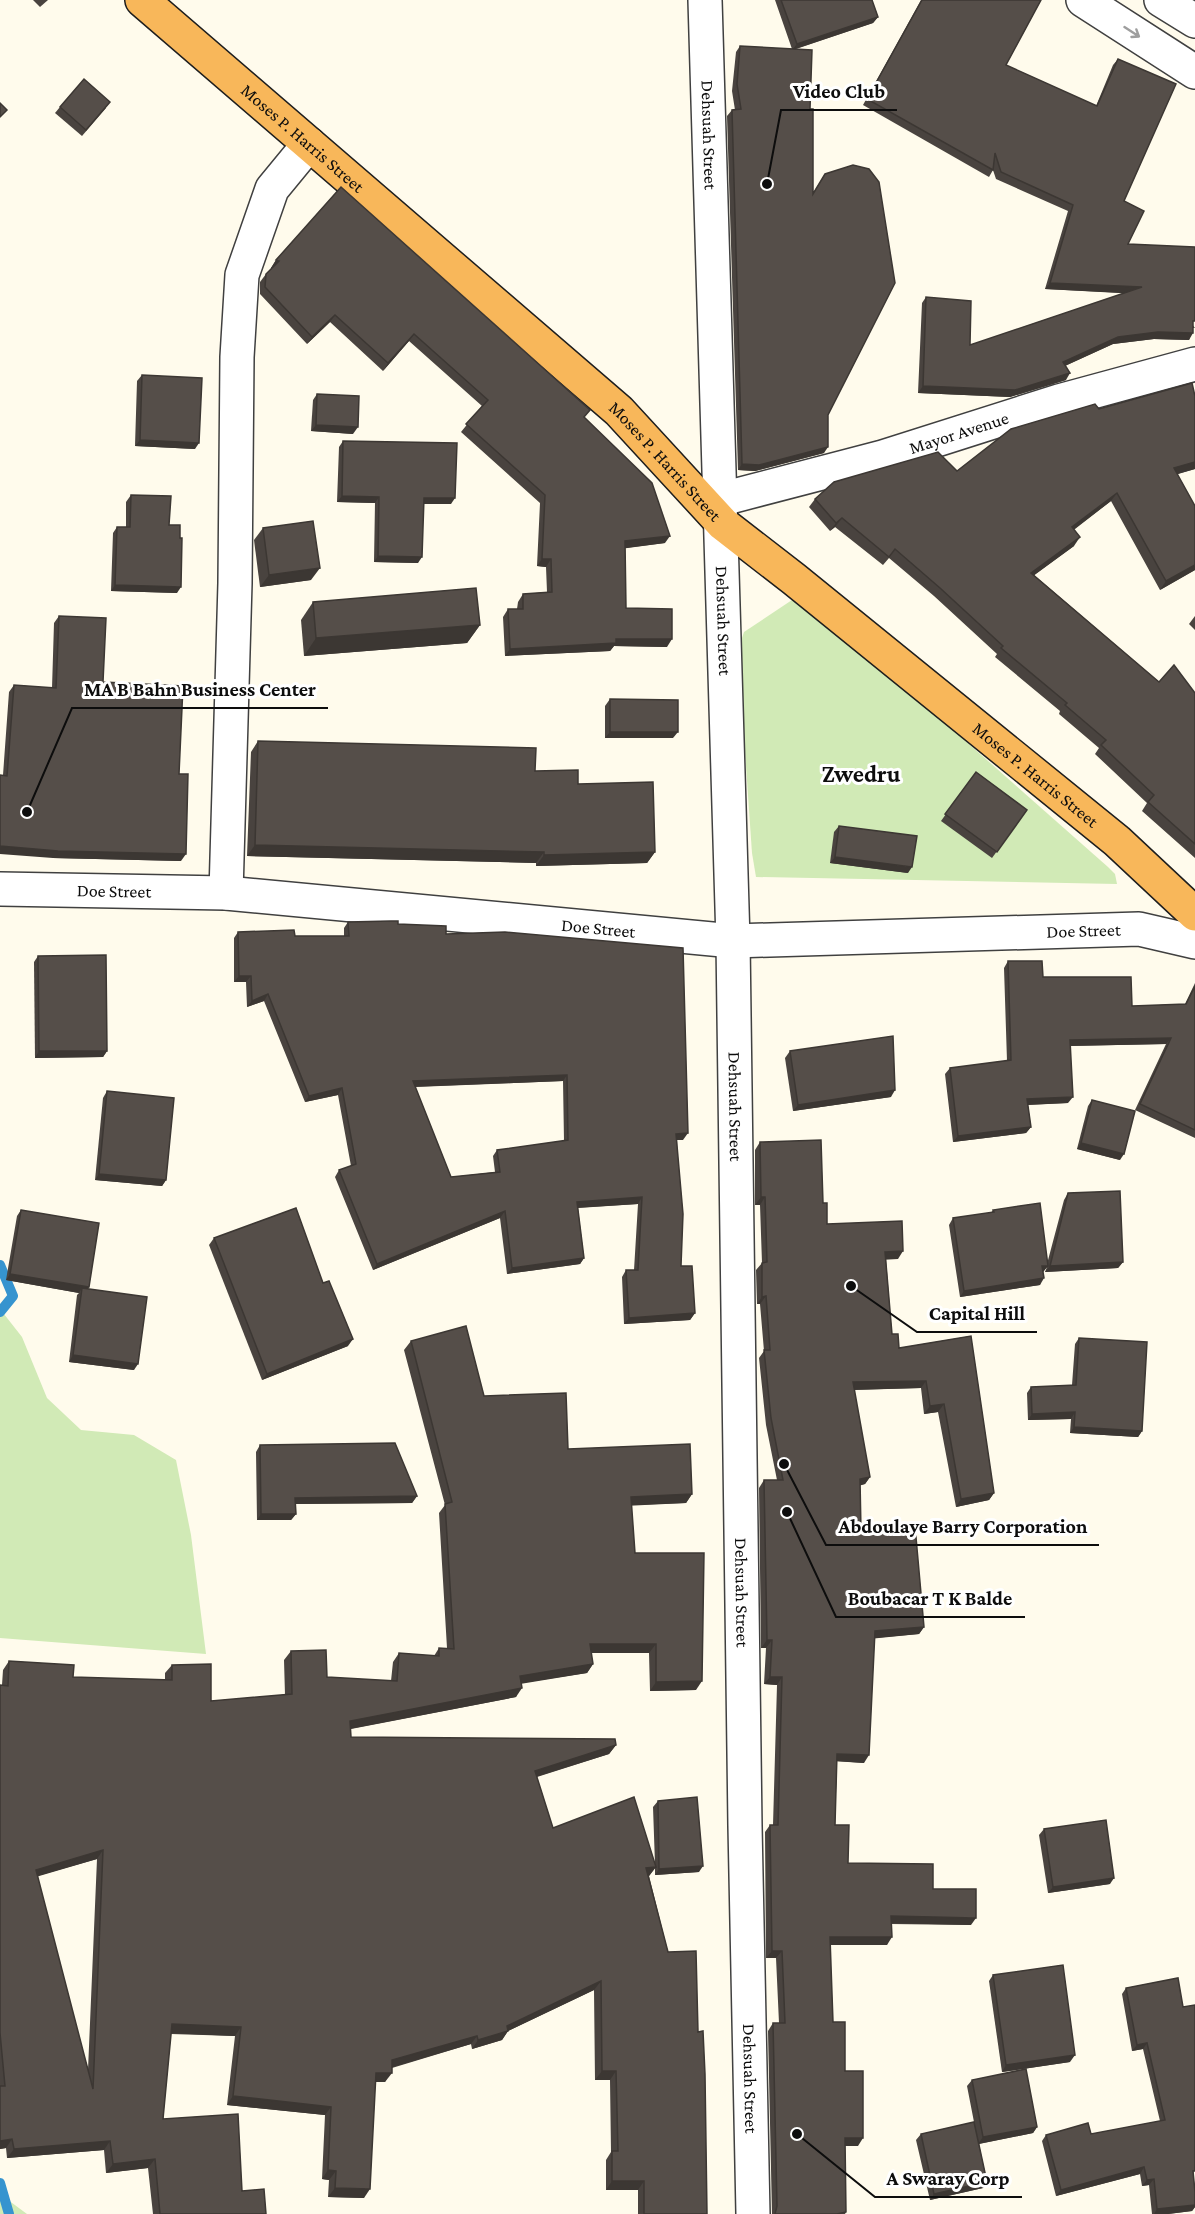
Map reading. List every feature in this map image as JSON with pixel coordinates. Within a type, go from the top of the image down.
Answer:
[{"type":"highway","name":"Moses P. Harris Street","points":[[142,0],[619,411],[722,512],[1117,841],[1195,914]]},
{"type":"street","name":"Dehsuah Street","points":[[705,0],[734,941],[744,1804],[753,2214]]},
{"type":"street","points":[[1083,0],[1195,72]]},
{"type":"street","points":[[1161,0],[1195,21]]},
{"type":"street","points":[[226,893],[235,583],[237,357],[242,275],[272,189],[309,144]]},
{"type":"street","name":"Mayor Avenue","points":[[722,512],[883,457],[1059,401],[1195,363]]},
{"type":"street","name":"Doe Street","points":[[0,889],[226,893],[734,941],[1139,929],[1195,942]]},
{"type":"green space","points":[[792,600],[953,730],[1108,867],[1115,874],[1117,884],[756,877],[752,853],[738,650],[744,632]]},
{"type":"green space","points":[[0,1309],[22,1337],[47,1398],[81,1430],[134,1435],[176,1460],[191,1535],[206,1654],[0,1638]]},
{"type":"green space","points":[[0,2194],[27,2214],[0,2214]]},
{"type":"building","points":[[781,0],[872,0],[878,17],[797,44]]},
{"type":"building","points":[[922,0],[1041,0],[1006,65],[1097,106],[1118,59],[1176,84],[1124,201],[1144,211],[1128,244],[1195,247],[1193,333],[1158,332],[1118,337],[1063,362],[1070,373],[1015,390],[923,386],[926,297],[971,301],[970,345],[1142,287],[1050,283],[1073,205],[1001,172],[995,153],[993,170],[867,99]]},
{"type":"building","points":[[740,46],[812,50],[810,109],[813,109],[813,194],[825,174],[853,165],[869,169],[879,182],[895,283],[828,415],[828,447],[759,465],[742,464],[732,110],[741,109],[737,84]]},
{"type":"building","points":[[84,79],[110,102],[86,130],[60,107]]},
{"type":"building","points":[[0,103],[7,110],[0,117]]},
{"type":"building","points":[[341,187],[590,410],[584,417],[652,483],[670,536],[625,541],[626,608],[672,609],[672,639],[616,639],[616,643],[510,649],[508,609],[523,609],[523,594],[552,592],[551,559],[542,559],[545,495],[466,424],[488,400],[414,334],[388,363],[335,315],[312,337],[265,287],[266,274],[279,261],[276,260]]},
{"type":"building","points":[[142,375],[202,378],[199,443],[140,440]]},
{"type":"building","points":[[1192,383],[1195,396],[1195,462],[1174,468],[1195,506],[1195,565],[1166,581],[1117,493],[1072,527],[1080,537],[1031,573],[1159,682],[1174,665],[1195,693],[1195,844],[1148,802],[1154,795],[1101,745],[1106,740],[1065,705],[1067,703],[1001,648],[1003,646],[895,549],[889,557],[842,518],[836,523],[815,499],[834,482],[938,452],[957,471],[1011,429],[1095,404],[1099,409]]},
{"type":"building","points":[[317,394],[359,396],[358,427],[316,425]]},
{"type":"building","points":[[343,441],[457,443],[455,498],[424,498],[422,557],[378,556],[379,497],[342,496]]},
{"type":"building","points":[[131,495],[171,496],[169,525],[180,525],[180,538],[182,538],[181,587],[115,585],[117,527],[130,527]]},
{"type":"building","points":[[313,521],[320,568],[269,575],[263,528]]},
{"type":"building","points":[[476,588],[480,625],[316,638],[313,602]]},
{"type":"building","points":[[59,616],[106,618],[103,682],[183,686],[179,774],[188,774],[186,854],[58,851],[0,846],[0,775],[7,776],[14,685],[56,688]]},
{"type":"building","points":[[610,699],[678,700],[678,732],[610,732]]},
{"type":"building","points":[[258,741],[536,748],[535,771],[578,770],[578,784],[653,782],[655,852],[544,855],[544,852],[255,845]]},
{"type":"building","points":[[976,772],[1027,810],[997,852],[945,814]]},
{"type":"building","points":[[839,826],[917,836],[912,867],[835,857]]},
{"type":"building","points":[[398,921],[398,924],[446,926],[446,934],[505,932],[683,948],[688,1133],[676,1134],[683,1214],[681,1266],[692,1266],[695,1313],[629,1318],[626,1270],[638,1270],[642,1197],[577,1202],[584,1258],[512,1268],[505,1211],[377,1264],[339,1170],[356,1164],[342,1088],[309,1096],[268,994],[252,1001],[251,976],[239,976],[238,932],[294,930],[295,936],[349,936],[348,922]],"holes":[[[567,1075],[568,1140],[497,1150],[500,1172],[451,1177],[413,1081]]]},
{"type":"building","points":[[106,955],[107,1051],[39,1051],[38,956]]},
{"type":"building","points":[[1008,961],[1042,961],[1043,977],[1131,977],[1132,1006],[1186,1004],[1195,986],[1195,1130],[1140,1104],[1171,1038],[1070,1040],[1073,1097],[1027,1099],[1031,1127],[958,1136],[950,1068],[1011,1060]]},
{"type":"building","points":[[893,1036],[895,1090],[798,1105],[790,1051]]},
{"type":"building","points":[[107,1091],[174,1098],[166,1180],[99,1174]]},
{"type":"building","points":[[1092,1100],[1135,1111],[1124,1154],[1081,1143]]},
{"type":"building","points":[[821,1140],[823,1203],[827,1203],[827,1224],[902,1221],[903,1251],[885,1252],[892,1334],[898,1334],[899,1348],[971,1336],[994,1493],[961,1499],[944,1404],[930,1406],[926,1381],[853,1382],[870,1477],[860,1479],[861,1531],[915,1526],[924,1627],[875,1631],[869,1755],[837,1754],[835,1825],[849,1825],[848,1863],[933,1864],[933,1889],[976,1889],[976,1918],[891,1916],[892,1937],[830,1937],[833,2022],[845,2022],[845,2071],[863,2071],[863,2138],[845,2138],[846,2212],[775,2214],[777,2206],[773,2023],[785,2023],[782,1951],[772,1951],[770,1825],[778,1825],[782,1677],[770,1677],[772,1640],[767,1640],[764,1480],[783,1480],[771,1418],[764,1350],[770,1350],[766,1296],[762,1297],[762,1263],[767,1262],[765,1197],[761,1197],[760,1142]]},
{"type":"building","points":[[1120,1191],[1123,1262],[1050,1266],[1068,1193]]},
{"type":"building","points":[[1040,1203],[1048,1266],[1042,1266],[1044,1278],[964,1291],[953,1218]]},
{"type":"building","points":[[296,1208],[323,1283],[329,1281],[353,1339],[267,1374],[214,1238]]},
{"type":"building","points":[[21,1210],[99,1223],[89,1287],[10,1274]]},
{"type":"building","points":[[82,1288],[147,1297],[138,1364],[73,1355]]},
{"type":"building","points":[[466,1326],[484,1396],[566,1393],[568,1449],[690,1444],[692,1494],[631,1497],[635,1553],[704,1553],[702,1681],[656,1682],[656,1644],[590,1644],[593,1664],[520,1676],[522,1688],[350,1721],[351,1737],[615,1739],[616,1745],[535,1771],[553,1828],[634,1797],[656,1867],[646,1868],[668,1952],[696,1951],[698,2032],[703,2031],[705,2074],[707,2214],[644,2214],[644,2181],[612,2181],[612,2151],[618,2151],[616,2071],[602,2071],[601,1981],[507,2026],[508,2031],[478,2040],[477,2036],[392,2060],[392,2073],[376,2073],[370,2189],[335,2188],[336,2171],[328,2170],[331,2107],[233,2096],[241,2027],[172,2024],[163,2119],[238,2114],[242,2191],[264,2189],[266,2214],[160,2214],[155,2159],[113,2164],[110,2141],[14,2149],[12,2139],[0,2141],[0,2086],[5,2086],[0,2033],[0,1685],[8,1686],[9,1661],[74,1665],[73,1677],[172,1680],[172,1665],[211,1664],[211,1701],[292,1694],[291,1651],[326,1650],[327,1677],[397,1681],[399,1653],[439,1656],[439,1648],[454,1649],[445,1504],[452,1502],[411,1341]],"holes":[[[103,1850],[93,2089],[36,1870]]]},
{"type":"building","points":[[1079,1338],[1147,1342],[1142,1431],[1074,1427],[1075,1412],[1032,1414],[1031,1387],[1076,1385]]},
{"type":"building","points":[[395,1443],[417,1496],[295,1498],[296,1514],[261,1514],[260,1445]]},
{"type":"building","points":[[697,1797],[703,1866],[659,1869],[658,1801]]},
{"type":"building","points":[[1106,1820],[1114,1878],[1053,1887],[1044,1829]]},
{"type":"building","points":[[1063,1965],[1075,2055],[1006,2065],[993,1975]]},
{"type":"building","points":[[1178,1978],[1183,2007],[1195,2005],[1195,2171],[1193,2171],[1195,2205],[1157,2209],[1154,2179],[1147,2180],[1144,2167],[1061,2190],[1046,2135],[1088,2123],[1091,2134],[1165,2120],[1147,2043],[1137,2045],[1126,1988]]},
{"type":"building","points":[[1026,2069],[1037,2127],[983,2137],[972,2080]]},
{"type":"building","points":[[974,2122],[987,2182],[934,2194],[921,2134]]},
{"type":"waterway","points":[[0,1265],[13,1296],[0,1312]]},
{"type":"waterway","points":[[0,2183],[9,2214]]},
{"type":"place","name":"Video Club","points":[[767,184]]},
{"type":"place","name":"MA B Bahn Business Center","points":[[27,812]]},
{"type":"place","name":"Capital Hill","points":[[851,1286]]},
{"type":"place","name":"Abdoulaye Barry Corporation","points":[[784,1464]]},
{"type":"place","name":"Boubacar T K Balde","points":[[787,1512]]},
{"type":"place","name":"A Swaray Corp","points":[[797,2134]]},
{"type":"district","name":"Zwedru","points":[[861,774]]}]
